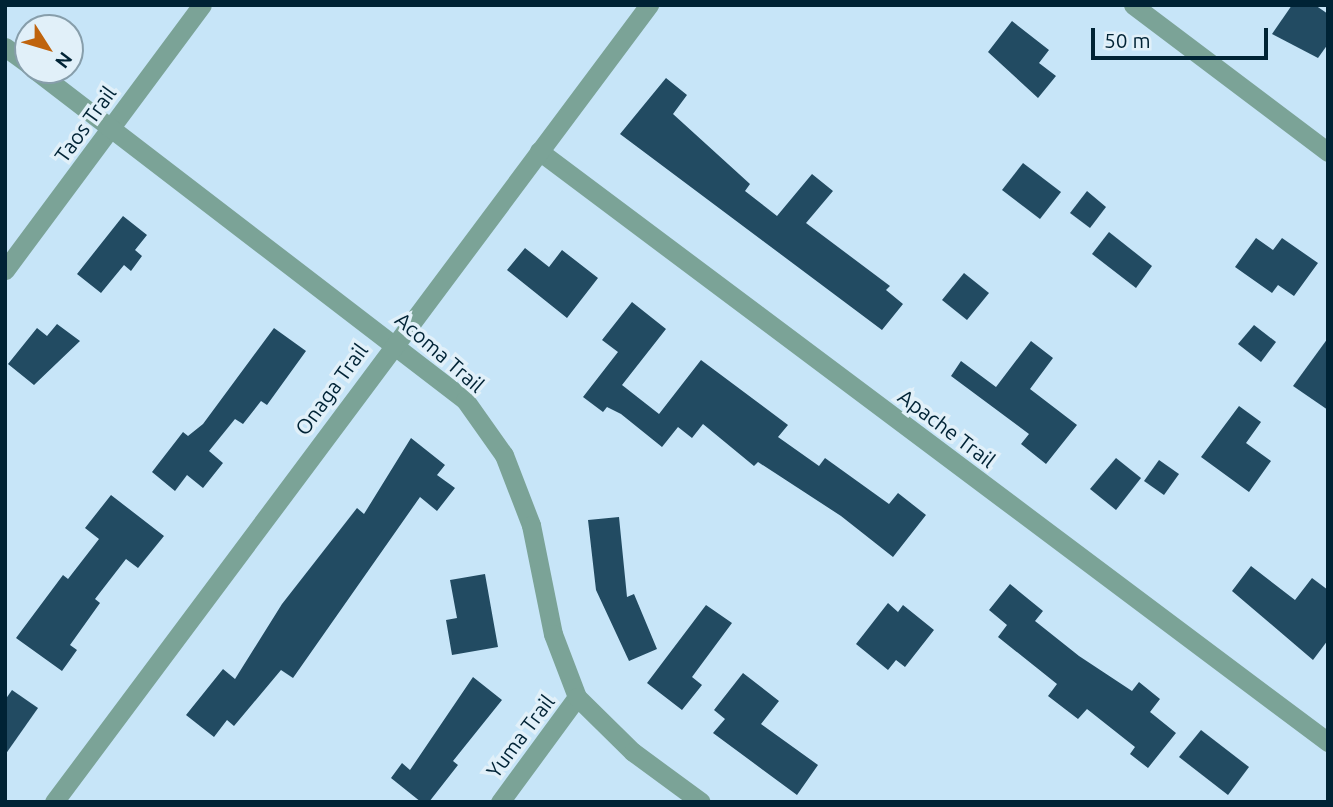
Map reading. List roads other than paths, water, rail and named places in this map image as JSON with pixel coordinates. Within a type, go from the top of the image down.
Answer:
[{"type":"street","name":"Taos Trail","points":[[5,270],[202,5]]},
{"type":"street","name":"Onaga Trail","points":[[54,802],[394,342],[649,5]]},
{"type":"street","points":[[1133,5],[1328,152]]},
{"type":"street","name":"Acoma Trail","points":[[54,84],[394,342],[466,400],[504,455],[531,525],[553,634],[577,697],[633,752],[701,802]]},
{"type":"street","name":"Apache Trail","points":[[539,150],[1328,742]]},
{"type":"street","name":"Yuma Trail","points":[[500,802],[577,697]]}]
